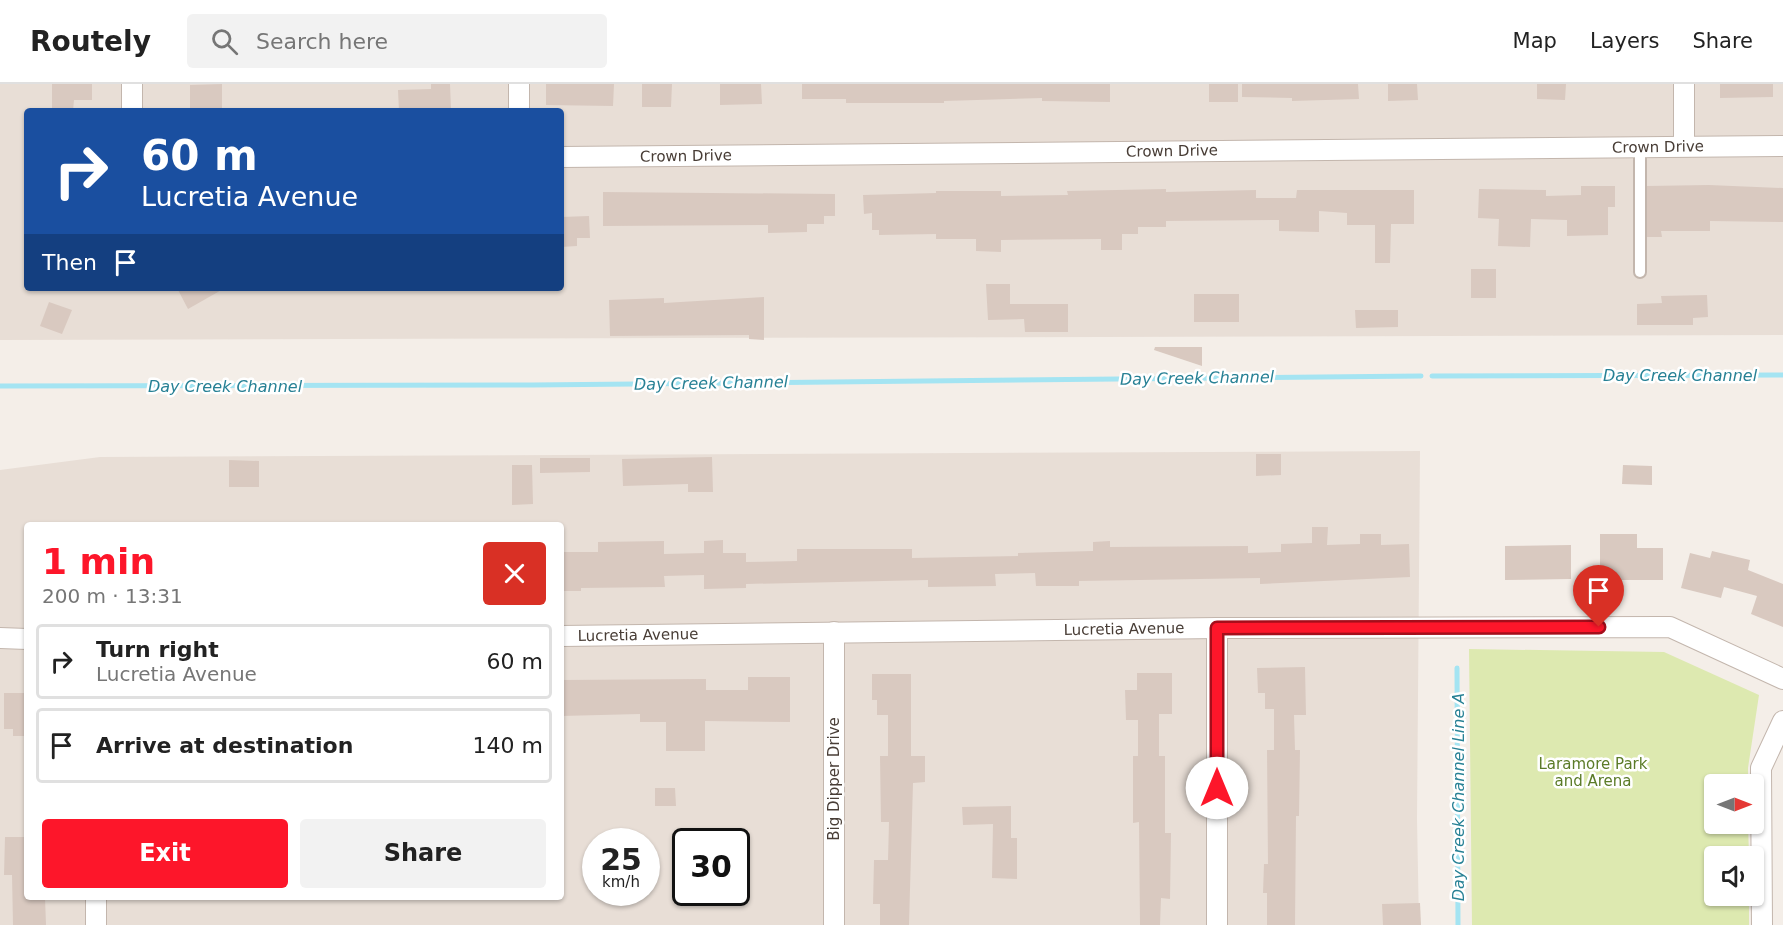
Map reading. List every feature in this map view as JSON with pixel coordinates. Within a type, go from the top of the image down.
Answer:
[{"type":"street","points":[[132,84],[132,108]]},
{"type":"street","points":[[519,84],[519,108]]},
{"type":"street","points":[[1684,84],[1684,146]]},
{"type":"street","name":"Crown Drive","points":[[564,157],[1783,146]]},
{"type":"street","name":"Lucretia Avenue","points":[[564,636],[1217,628],[1670,627],[1783,679]]},
{"type":"street","points":[[1217,628],[1217,925]]},
{"type":"street","name":"Big Dipper Drive","points":[[834,632],[834,925]]},
{"type":"street","points":[[0,638],[24,639]]},
{"type":"street","points":[[1762,925],[1761,768],[1783,721]]},
{"type":"street","points":[[96,900],[96,925]]},
{"type":"lane","points":[[1640,147],[1640,272]]},
{"type":"shaded area","points":[[0,84],[1783,84],[1783,335],[0,340]]},
{"type":"shaded area","points":[[1420,451],[1417,819],[1419,925],[0,925],[0,470],[100,457]]},
{"type":"green space","name":"Laramore Park and Arena","points":[[1469,649],[1664,652],[1759,695],[1748,774],[1704,774],[1704,834],[1748,834],[1749,846],[1704,846],[1704,906],[1749,906],[1749,925],[1472,925]]},
{"type":"building","points":[[52,84],[92,84],[92,100],[74,100],[73,108],[52,108]]},
{"type":"building","points":[[222,84],[222,108],[190,108],[190,85]]},
{"type":"building","points":[[431,84],[450,84],[451,108],[399,108],[398,90],[431,89]]},
{"type":"building","points":[[546,84],[614,84],[613,106],[546,105]]},
{"type":"building","points":[[642,84],[672,84],[671,107],[642,107]]},
{"type":"building","points":[[720,84],[761,84],[762,104],[720,105]]},
{"type":"building","points":[[802,84],[1110,84],[1110,102],[1042,101],[1042,98],[944,101],[944,103],[846,103],[846,99],[802,99]]},
{"type":"building","points":[[1209,84],[1238,84],[1238,102],[1209,102]]},
{"type":"building","points":[[1242,84],[1358,84],[1359,99],[1292,101],[1292,98],[1242,97]]},
{"type":"building","points":[[1388,84],[1417,84],[1418,100],[1388,101]]},
{"type":"building","points":[[1537,84],[1566,84],[1565,100],[1537,99]]},
{"type":"building","points":[[1720,84],[1773,84],[1773,97],[1720,98]]},
{"type":"building","points":[[1709,185],[1783,188],[1783,222],[1710,221],[1710,231],[1661,231],[1662,237],[1647,237],[1647,186]]},
{"type":"building","points":[[1581,186],[1615,186],[1615,207],[1608,207],[1608,235],[1567,236],[1567,220],[1531,219],[1530,247],[1498,246],[1499,219],[1478,218],[1479,189],[1546,190],[1546,196],[1581,195]]},
{"type":"building","points":[[1166,189],[1166,192],[1256,190],[1256,198],[1296,198],[1297,190],[1414,190],[1414,224],[1391,224],[1390,263],[1375,263],[1375,225],[1347,225],[1347,213],[1319,211],[1319,232],[1279,231],[1279,220],[1166,221],[1166,227],[1138,227],[1138,234],[1122,234],[1122,250],[1101,250],[1101,239],[1001,240],[1001,252],[976,251],[976,239],[936,239],[936,234],[879,235],[879,230],[872,230],[872,213],[864,214],[863,195],[936,193],[936,191],[1001,191],[1001,196],[1068,195],[1067,191]]},
{"type":"building","points":[[603,192],[835,194],[835,216],[824,216],[824,224],[807,224],[807,232],[768,233],[768,225],[603,226]]},
{"type":"building","points":[[589,216],[590,238],[577,238],[577,246],[564,247],[564,217]]},
{"type":"building","points":[[1471,269],[1496,269],[1496,298],[1471,298]]},
{"type":"building","points":[[986,284],[1010,284],[1010,304],[1068,304],[1068,332],[1025,332],[1024,319],[988,320]]},
{"type":"building","points":[[179,291],[220,291],[188,309]]},
{"type":"building","points":[[1194,294],[1239,294],[1239,322],[1194,322]]},
{"type":"building","points":[[1707,295],[1708,317],[1693,318],[1693,325],[1637,325],[1637,304],[1662,303],[1661,296]]},
{"type":"building","points":[[764,297],[764,340],[749,339],[749,335],[610,336],[609,300],[664,298],[664,303]]},
{"type":"building","points":[[49,302],[72,310],[62,334],[40,326]]},
{"type":"building","points":[[1355,310],[1398,310],[1398,327],[1356,328]]},
{"type":"building","points":[[1155,347],[1202,347],[1202,366],[1154,350]]},
{"type":"building","points":[[1256,454],[1281,454],[1281,475],[1256,476]]},
{"type":"building","points":[[712,457],[713,492],[688,492],[688,484],[623,486],[622,459]]},
{"type":"building","points":[[540,458],[590,458],[590,472],[540,473]]},
{"type":"building","points":[[229,460],[259,461],[259,487],[229,487]]},
{"type":"building","points":[[512,465],[532,465],[533,504],[512,505]]},
{"type":"building","points":[[1623,465],[1652,466],[1652,485],[1622,484]]},
{"type":"building","points":[[1312,527],[1328,527],[1327,545],[1360,544],[1360,534],[1381,534],[1381,545],[1409,544],[1410,577],[1260,584],[1260,578],[1079,581],[1079,586],[1036,586],[1035,573],[995,574],[996,586],[928,587],[928,580],[746,584],[746,588],[704,589],[704,575],[664,576],[665,587],[581,588],[581,591],[564,591],[564,552],[598,552],[598,542],[664,541],[664,554],[704,553],[704,541],[723,540],[723,553],[746,553],[746,562],[797,561],[797,549],[912,549],[912,558],[1018,556],[1018,553],[1093,551],[1093,542],[1110,541],[1110,547],[1248,546],[1248,553],[1281,552],[1281,544],[1312,543]]},
{"type":"building","points":[[1600,534],[1637,534],[1637,548],[1663,548],[1663,580],[1600,580]]},
{"type":"building","points":[[1571,545],[1571,579],[1505,580],[1505,546]]},
{"type":"building","points":[[1712,551],[1750,560],[1748,570],[1783,584],[1783,627],[1751,614],[1757,596],[1724,587],[1721,598],[1681,588],[1690,553],[1710,558]]},
{"type":"building","points":[[1305,667],[1306,715],[1294,715],[1295,750],[1300,750],[1299,816],[1296,816],[1295,925],[1267,925],[1267,893],[1263,893],[1264,864],[1268,864],[1267,750],[1274,750],[1274,709],[1265,709],[1265,693],[1258,693],[1257,668]]},
{"type":"building","points":[[1137,673],[1172,673],[1172,714],[1159,714],[1159,756],[1165,756],[1165,833],[1171,833],[1170,899],[1161,898],[1160,925],[1140,925],[1139,822],[1133,823],[1133,756],[1138,756],[1138,720],[1126,720],[1125,690],[1137,690]]},
{"type":"building","points":[[872,674],[911,674],[911,756],[925,756],[925,782],[913,783],[909,925],[880,925],[880,904],[873,904],[874,860],[888,860],[889,822],[881,822],[880,756],[888,756],[888,715],[877,715],[877,700],[872,700]]},
{"type":"building","points":[[748,677],[790,677],[790,722],[705,721],[705,751],[666,751],[666,722],[640,722],[640,714],[564,716],[564,680],[706,679],[706,690],[748,690]]},
{"type":"building","points":[[4,693],[24,693],[24,736],[13,736],[13,729],[4,729]]},
{"type":"building","points":[[655,788],[675,788],[676,806],[655,806]]},
{"type":"building","points":[[1011,806],[1011,838],[1017,838],[1017,879],[992,878],[993,824],[963,825],[962,807]]},
{"type":"building","points":[[5,837],[24,837],[24,900],[45,900],[46,925],[13,925],[12,875],[4,875]]},
{"type":"building","points":[[1420,903],[1421,925],[1383,925],[1382,904]]},
{"type":"waterway","name":"Day Creek Channel","points":[[1432,376],[1783,375]]},
{"type":"waterway","name":"Day Creek Channel","points":[[0,386],[532,385],[1421,376]]},
{"type":"waterway","name":"Day Creek Channel Line A","points":[[1457,668],[1458,925]]},
{"type":"route","points":[[1217,788],[1217,628],[1599,627]]}]
